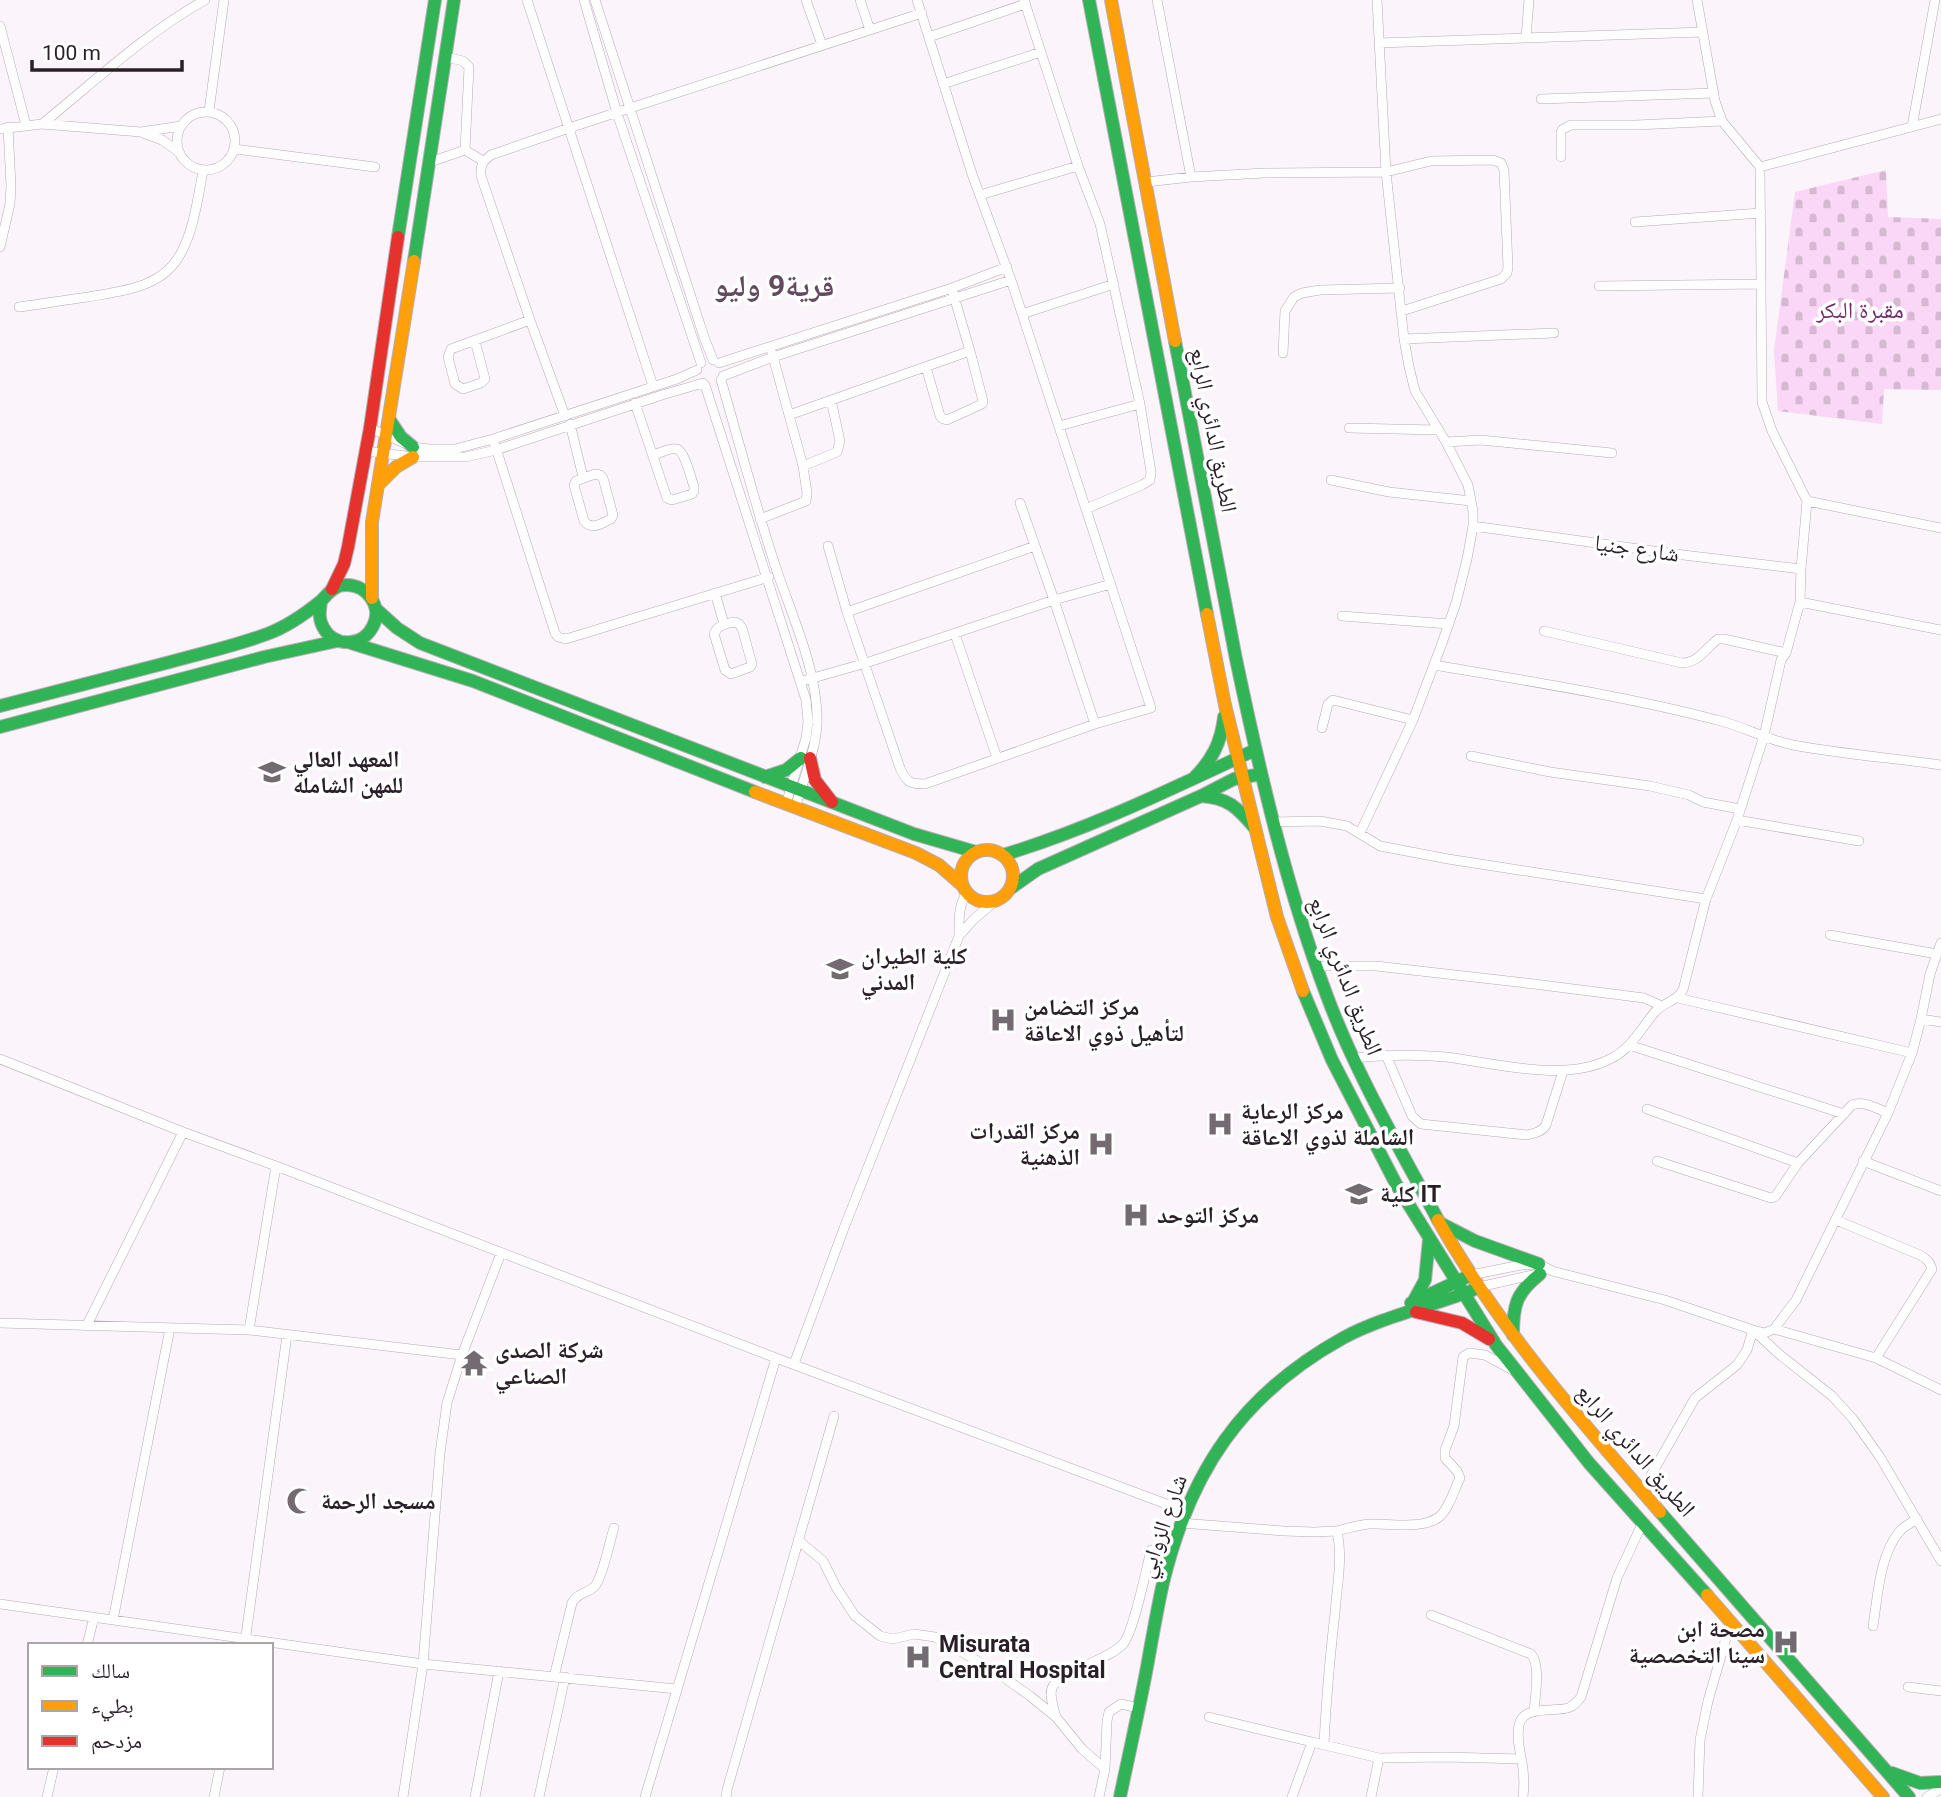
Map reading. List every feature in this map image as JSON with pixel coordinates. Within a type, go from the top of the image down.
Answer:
[{"type":"street","points":[[42,124],[160,29],[205,0]]},
{"type":"street","points":[[209,111],[224,0]]},
{"type":"street","points":[[0,706],[257,638],[272,632],[321,601],[332,589],[344,564],[366,451],[435,0]]},
{"type":"street","points":[[351,643],[368,635],[376,618],[371,550],[372,522],[454,0]]},
{"type":"street","points":[[527,0],[653,386]]},
{"type":"street","points":[[584,0],[617,113],[699,366],[699,380],[704,384],[806,700],[806,758],[815,780],[832,803]]},
{"type":"street","points":[[595,0],[704,337],[723,369],[722,378],[761,520],[805,652],[816,706],[817,726],[791,806]]},
{"type":"street","points":[[806,0],[822,46]]},
{"type":"street","points":[[860,0],[870,30]]},
{"type":"street","points":[[828,546],[847,612],[900,768],[912,784],[925,784],[1095,724],[1151,708],[917,0]]},
{"type":"street","name":"الطريق الدائري الرابع","points":[[1089,0],[1225,705],[1277,917],[1302,989],[1332,1060],[1390,1172],[1496,1345],[1589,1463],[1731,1621],[1883,1797]]},
{"type":"street","name":"الطريق الدائري الرابع","points":[[1111,0],[1255,750],[1299,918],[1328,999],[1354,1058],[1440,1223],[1471,1275],[1513,1335],[1642,1491],[1909,1797]]},
{"type":"street","points":[[1157,0],[1191,177]]},
{"type":"street","points":[[1360,833],[1413,720],[1434,665],[1462,581],[1473,526],[1468,485],[1415,391],[1409,367],[1386,172],[1377,0]]},
{"type":"street","points":[[1526,38],[1529,0]]},
{"type":"street","points":[[1354,1058],[1386,1055],[1443,1057],[1563,1071],[1589,1067],[1610,1059],[1629,1045],[1656,1011],[1678,998],[1683,990],[1706,899],[1737,820],[1764,736],[1781,660],[1786,653],[1800,602],[1808,501],[1772,431],[1762,402],[1760,167],[1722,121],[1714,93],[1697,0]]},
{"type":"street","points":[[1912,127],[1935,0]]},
{"type":"street","points":[[929,37],[1024,2],[1100,224],[1140,404],[1152,472],[1150,480],[1142,485],[1086,509]]},
{"type":"street","points":[[583,477],[568,420],[530,320],[481,176],[483,161],[491,155],[569,128],[922,13]]},
{"type":"street","points":[[0,26],[26,125]]},
{"type":"street","points":[[1379,43],[1703,32]]},
{"type":"street","points":[[943,84],[1041,52]]},
{"type":"street","points":[[446,57],[463,61],[469,67],[465,150]]},
{"type":"street","points":[[1541,99],[1714,93]]},
{"type":"street","points":[[141,132],[162,140],[179,152],[186,162],[203,171],[223,165],[231,158],[236,138],[233,129],[222,116],[209,111],[192,115],[181,126],[177,144],[179,152]]},
{"type":"street","points":[[1760,167],[1941,119]]},
{"type":"street","points":[[1561,157],[1561,132],[1571,125],[1722,121]]},
{"type":"street","points":[[0,247],[10,204],[11,186],[4,128],[42,124],[141,132],[181,126]]},
{"type":"street","points":[[235,149],[374,167]]},
{"type":"street","points":[[465,150],[483,161]]},
{"type":"street","points":[[430,162],[465,150]]},
{"type":"street","points":[[1146,182],[1265,173],[1386,172],[1431,160],[1493,160],[1501,163],[1504,170],[1507,273],[1500,279],[1402,311]]},
{"type":"street","points":[[980,195],[1078,166]]},
{"type":"street","points":[[19,307],[131,289],[161,277],[174,265],[185,246],[203,171]]},
{"type":"street","points":[[408,173],[428,176]]},
{"type":"street","points":[[1635,222],[1761,213]]},
{"type":"street","points":[[366,451],[382,453],[444,450],[704,384],[713,385],[771,352],[1007,267]]},
{"type":"street","points":[[370,428],[413,452],[452,458],[496,450],[653,386],[677,379],[706,360],[716,361],[771,352],[955,299],[1011,280]]},
{"type":"street","points":[[1022,314],[1114,284]]},
{"type":"street","points":[[1599,286],[1761,284]]},
{"type":"street","points":[[926,366],[943,419],[947,420],[982,404],[952,288]]},
{"type":"street","points":[[1283,353],[1285,310],[1294,297],[1320,290],[1400,289]]},
{"type":"street","points":[[475,341],[485,379],[463,389],[455,384],[449,352],[452,349],[530,320]]},
{"type":"street","points":[[1404,339],[1554,333]]},
{"type":"street","points":[[789,415],[970,351]]},
{"type":"street","points":[[761,520],[804,503],[807,493],[803,466],[771,352]]},
{"type":"street","points":[[803,466],[837,452],[841,442],[831,400]]},
{"type":"street","points":[[635,403],[667,498],[672,500],[692,494],[694,486],[683,454],[673,448],[654,455]]},
{"type":"street","points":[[1059,426],[1140,404]]},
{"type":"street","points":[[389,419],[413,452]]},
{"type":"street","points":[[1349,428],[1438,430]]},
{"type":"street","points":[[493,439],[558,637],[566,639],[778,574]]},
{"type":"street","points":[[1446,442],[1492,441],[1612,453]]},
{"type":"street","points":[[377,486],[413,452]]},
{"type":"street","points":[[594,474],[603,478],[613,515],[611,519],[592,527],[584,521],[575,485],[576,481],[583,477],[594,474]]},
{"type":"street","points":[[1331,480],[1389,492],[1471,501]]},
{"type":"street","points":[[1808,501],[1941,528]]},
{"type":"street","points":[[1020,503],[1095,724]]},
{"type":"street","name":"شارع جنيا","points":[[1473,526],[1801,569]]},
{"type":"street","points":[[847,612],[1035,546]]},
{"type":"street","points":[[332,589],[349,584],[358,586],[397,628],[420,643],[914,834],[976,852],[990,850],[1003,855],[1013,870],[1011,888]]},
{"type":"street","points":[[800,681],[866,663],[1054,600],[1111,584]]},
{"type":"street","points":[[715,593],[724,624]]},
{"type":"street","points":[[321,601],[318,609],[320,625],[330,638],[472,681],[916,853],[939,865],[979,901],[994,902]]},
{"type":"street","points":[[1800,602],[1941,630]]},
{"type":"street","points":[[1342,617],[1449,624]]},
{"type":"street","points":[[724,624],[739,624],[751,660],[750,667],[731,674],[725,670],[714,634],[715,630],[724,624]]},
{"type":"street","points":[[1544,631],[1682,663],[1690,663],[1696,659],[1718,639],[1786,653]]},
{"type":"street","points":[[956,634],[997,758]]},
{"type":"street","points":[[0,727],[264,657],[337,641]]},
{"type":"street","points":[[1434,665],[1538,682],[1719,720],[1791,745],[1941,765]]},
{"type":"street","points":[[1322,728],[1328,704],[1333,700],[1413,720]]},
{"type":"street","points":[[1194,778],[1208,765],[1219,749],[1225,705]]},
{"type":"street","points":[[1003,855],[1055,837],[1255,750]]},
{"type":"street","points":[[1471,756],[1550,772],[1650,786],[1689,795],[1703,802],[1740,809]]},
{"type":"street","points":[[765,777],[786,770],[806,758]]},
{"type":"street","points":[[959,936],[994,902],[1038,869],[1234,779],[1261,775]]},
{"type":"street","points":[[1201,796],[1225,799],[1236,806],[1254,827]]},
{"type":"street","points":[[1737,820],[1859,841]]},
{"type":"street","points":[[1272,822],[1320,821],[1347,826],[1380,846],[1393,849],[1706,899]]},
{"type":"street","points":[[794,1364],[849,1215],[959,936],[960,909],[965,889],[962,870],[976,852]]},
{"type":"street","points":[[1440,1223],[1475,1241],[1544,1269],[1665,1300],[1765,1333],[1774,1329],[1796,1300],[1888,1113],[1912,1053],[1930,974],[1940,947],[1830,935]]},
{"type":"street","points":[[1317,966],[1376,966],[1534,984],[1644,998],[1662,1006]]},
{"type":"street","points":[[1678,998],[1912,1053]]},
{"type":"street","points":[[1921,1019],[1941,1023]]},
{"type":"street","points":[[1629,1045],[1844,1114]]},
{"type":"street","points":[[1386,1055],[1415,1120],[1432,1126],[1527,1135],[1543,1130],[1546,1125],[1563,1071]]},
{"type":"street","points":[[0,1059],[183,1132],[794,1364],[1183,1517],[1284,1531],[1314,1532],[1337,1531],[1357,1525],[1412,1525],[1438,1518],[1446,1508],[1460,1478],[1445,1458],[1444,1450],[1454,1426],[1463,1357],[1469,1353],[1485,1355],[1518,1373]]},
{"type":"street","points":[[1657,1161],[1771,1198],[1780,1192],[1798,1163],[1852,1105],[1858,1103],[1888,1113]]},
{"type":"street","points":[[1647,1109],[1798,1163]]},
{"type":"street","points":[[87,1325],[183,1132]]},
{"type":"street","points":[[1863,1161],[1941,1191]]},
{"type":"street","points":[[249,1329],[276,1166]]},
{"type":"street","points":[[1836,1220],[1920,1255],[1932,1269],[1876,1357]]},
{"type":"street","points":[[1429,1238],[1429,1273],[1414,1307],[1468,1325],[1496,1345]]},
{"type":"street","points":[[403,1797],[423,1664],[440,1453],[447,1403],[501,1252]]},
{"type":"street","points":[[1460,1288],[1471,1275],[1501,1268],[1544,1269]]},
{"type":"street","points":[[1460,1288],[1479,1287],[1544,1269]]},
{"type":"street","points":[[1513,1335],[1516,1300],[1522,1288],[1544,1269]]},
{"type":"street","name":"شارع الزوابي","points":[[1120,1797],[1165,1574],[1183,1517],[1200,1476],[1216,1449],[1270,1389],[1315,1355],[1342,1340],[1460,1288]]},
{"type":"street","points":[[0,1323],[249,1329],[462,1355]]},
{"type":"street","points":[[113,1620],[170,1328]]},
{"type":"street","points":[[1774,1329],[1876,1357],[1941,1390]]},
{"type":"street","points":[[1642,1491],[1695,1398],[1737,1365],[1754,1330]]},
{"type":"street","points":[[1754,1330],[1779,1354],[1832,1396],[1853,1419],[1881,1457],[1940,1557]]},
{"type":"street","points":[[0,1604],[245,1642],[288,1335]]},
{"type":"street","points":[[645,1797],[776,1358]]},
{"type":"street","points":[[726,1797],[834,1416]]},
{"type":"street","points":[[1873,1626],[1888,1552],[1901,1530],[1917,1519]]},
{"type":"street","points":[[1523,1797],[1523,1766],[1518,1737],[1521,1718],[1534,1712],[1568,1708],[1581,1698],[1617,1578],[1642,1524]]},
{"type":"street","points":[[554,1677],[574,1598],[592,1588],[598,1581],[614,1528]]},
{"type":"street","points":[[1324,1744],[1340,1576],[1337,1531]]},
{"type":"street","points":[[798,1540],[823,1561],[855,1616],[880,1636],[893,1639],[914,1634],[936,1637],[992,1669],[1056,1717],[1082,1749],[1105,1769]]},
{"type":"street","points":[[1056,1717],[1051,1694],[1053,1686],[1124,1643],[1131,1629],[1151,1550]]},
{"type":"street","points":[[1431,1615],[1534,1656],[1537,1671],[1534,1712]]},
{"type":"street","points":[[88,1643],[94,1618]]},
{"type":"street","points":[[1698,1797],[1700,1740],[1707,1701],[1731,1621]]},
{"type":"street","points":[[273,1645],[423,1664],[677,1689]]},
{"type":"street","points":[[475,1797],[499,1671]]},
{"type":"street","points":[[539,1797],[565,1677]]},
{"type":"street","points":[[1908,1687],[1941,1690]]},
{"type":"street","points":[[1099,1797],[1105,1769],[1109,1712],[1121,1704],[1139,1708]]},
{"type":"street","points":[[1209,1717],[1379,1758],[1521,1759]]},
{"type":"street","points":[[1292,1797],[1312,1742]]},
{"type":"street","points":[[1371,1797],[1379,1758]]},
{"type":"street","points":[[47,1797],[54,1769]]},
{"type":"street","points":[[214,1797],[220,1769]]},
{"type":"street","points":[[1888,1772],[1920,1783],[1941,1782]]},
{"type":"street","points":[[1927,1797],[1941,1789]]},
{"type":"green space","name":"مقبرة البكر","points":[[1886,170],[1888,217],[1941,219],[1941,390],[1884,389],[1882,424],[1778,411],[1774,351],[1795,192]]},
{"type":"traffic: fast","points":[[398,237],[435,0]]},
{"type":"traffic: fast","points":[[414,261],[454,0]]},
{"type":"traffic: fast","points":[[1089,0],[1207,614]]},
{"type":"traffic: fast","points":[[1175,341],[1245,702],[1275,829],[1299,913],[1327,996],[1351,1054],[1438,1220]]},
{"type":"traffic: fast","points":[[389,419],[401,437],[413,447]]},
{"type":"traffic: fast","points":[[0,706],[255,638],[295,620],[340,585],[354,586],[367,593],[374,605],[376,619],[363,638],[348,642],[334,639],[321,624],[321,601]]},
{"type":"traffic: fast","points":[[376,609],[397,628],[420,643],[914,834],[976,852]]},
{"type":"traffic: fast","points":[[0,727],[264,657],[337,641]]},
{"type":"traffic: fast","points":[[351,643],[473,681],[755,792]]},
{"type":"traffic: fast","points":[[1194,778],[1215,750],[1224,717]]},
{"type":"traffic: fast","points":[[1003,855],[1099,820],[1255,750]]},
{"type":"traffic: fast","points":[[765,777],[786,770],[801,758]]},
{"type":"traffic: fast","points":[[1011,888],[1038,869],[1234,779],[1261,774]]},
{"type":"traffic: fast","points":[[1201,796],[1231,805],[1254,827]]},
{"type":"traffic: fast","points":[[1303,991],[1332,1060],[1396,1184],[1496,1345],[1589,1463],[1707,1595]]},
{"type":"traffic: fast","points":[[1440,1223],[1475,1241],[1539,1264]]},
{"type":"traffic: fast","points":[[1413,1302],[1425,1280],[1429,1240]]},
{"type":"traffic: fast","points":[[1513,1335],[1518,1300],[1526,1287],[1540,1274]]},
{"type":"traffic: fast","points":[[1411,1303],[1471,1275]]},
{"type":"traffic: fast","points":[[1120,1797],[1161,1593],[1174,1543],[1188,1505],[1225,1440],[1276,1384],[1307,1360],[1343,1338],[1473,1290]]},
{"type":"traffic: fast","points":[[1660,1512],[1909,1797]]},
{"type":"traffic: fast","points":[[1892,1773],[1920,1783],[1941,1782]]},
{"type":"traffic: slow","points":[[1111,0],[1175,341]]},
{"type":"traffic: slow","points":[[372,598],[372,522],[414,261]]},
{"type":"traffic: slow","points":[[378,485],[396,467],[413,457]]},
{"type":"traffic: slow","points":[[1207,614],[1225,705],[1277,917],[1303,991]]},
{"type":"traffic: slow","points":[[755,792],[916,853],[939,865],[963,886]]},
{"type":"traffic: slow","points":[[987,850],[997,852],[1005,858],[1011,866],[1013,876],[1011,886],[1005,894],[997,900],[987,902],[977,900],[969,894],[963,886],[961,876],[963,866],[969,858],[977,852],[987,850]]},
{"type":"traffic: slow","points":[[1438,1220],[1487,1298],[1541,1372],[1660,1512]]},
{"type":"traffic: slow","points":[[1707,1595],[1883,1797]]},
{"type":"traffic: jam","points":[[332,589],[344,564],[348,547],[370,428],[398,237]]},
{"type":"traffic: jam","points":[[810,758],[815,780],[832,802]]},
{"type":"traffic: jam","points":[[1416,1312],[1462,1323],[1489,1339]]},
{"type":"place","name":"المعهد العالي للمهن الشامله","points":[[272,772]]},
{"type":"place","name":"كلية الطيران المدني","points":[[840,969]]},
{"type":"place","name":"مركز التضامن لتأهيل ذوي الاعاقة","points":[[1003,1020]]},
{"type":"place","name":"مركز الرعاية الشاملة لذوي الاعاقة","points":[[1220,1124]]},
{"type":"place","name":"مركز القدرات الذهنية","points":[[1101,1144]]},
{"type":"place","name":"كلية IT","points":[[1359,1194]]},
{"type":"place","name":"مركز التوحد","points":[[1136,1215]]},
{"type":"place","name":"شركة الصدى الصناعي","points":[[474,1363]]},
{"type":"place","name":"مسجد الرحمة","points":[[300,1501]]},
{"type":"place","name":"مصحة ابن سينا التخصصية","points":[[1786,1642]]},
{"type":"place","name":"Misurata Central Hospital","points":[[918,1657]]},
{"type":"district","name":"قرية9 وليو","points":[[774,286]]}]
